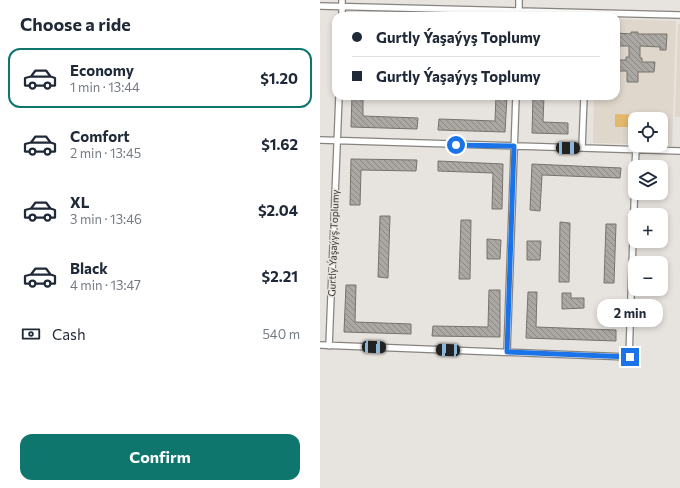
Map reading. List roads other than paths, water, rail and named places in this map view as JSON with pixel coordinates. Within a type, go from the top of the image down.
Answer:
[{"type":"street","points":[[342,0],[342,12]]},
{"type":"street","points":[[519,12],[520,0]]},
{"type":"street","points":[[320,6],[468,12]]},
{"type":"street","points":[[620,14],[680,15]]},
{"type":"street","name":"Gurtly Ýaşaýyş Toplumy","points":[[329,346],[339,100]]},
{"type":"street","points":[[507,352],[516,100]]},
{"type":"street","points":[[582,148],[584,100]]},
{"type":"street","points":[[320,140],[628,150]]},
{"type":"street","points":[[668,151],[680,151]]},
{"type":"street","points":[[320,345],[630,357],[634,200]]}]
